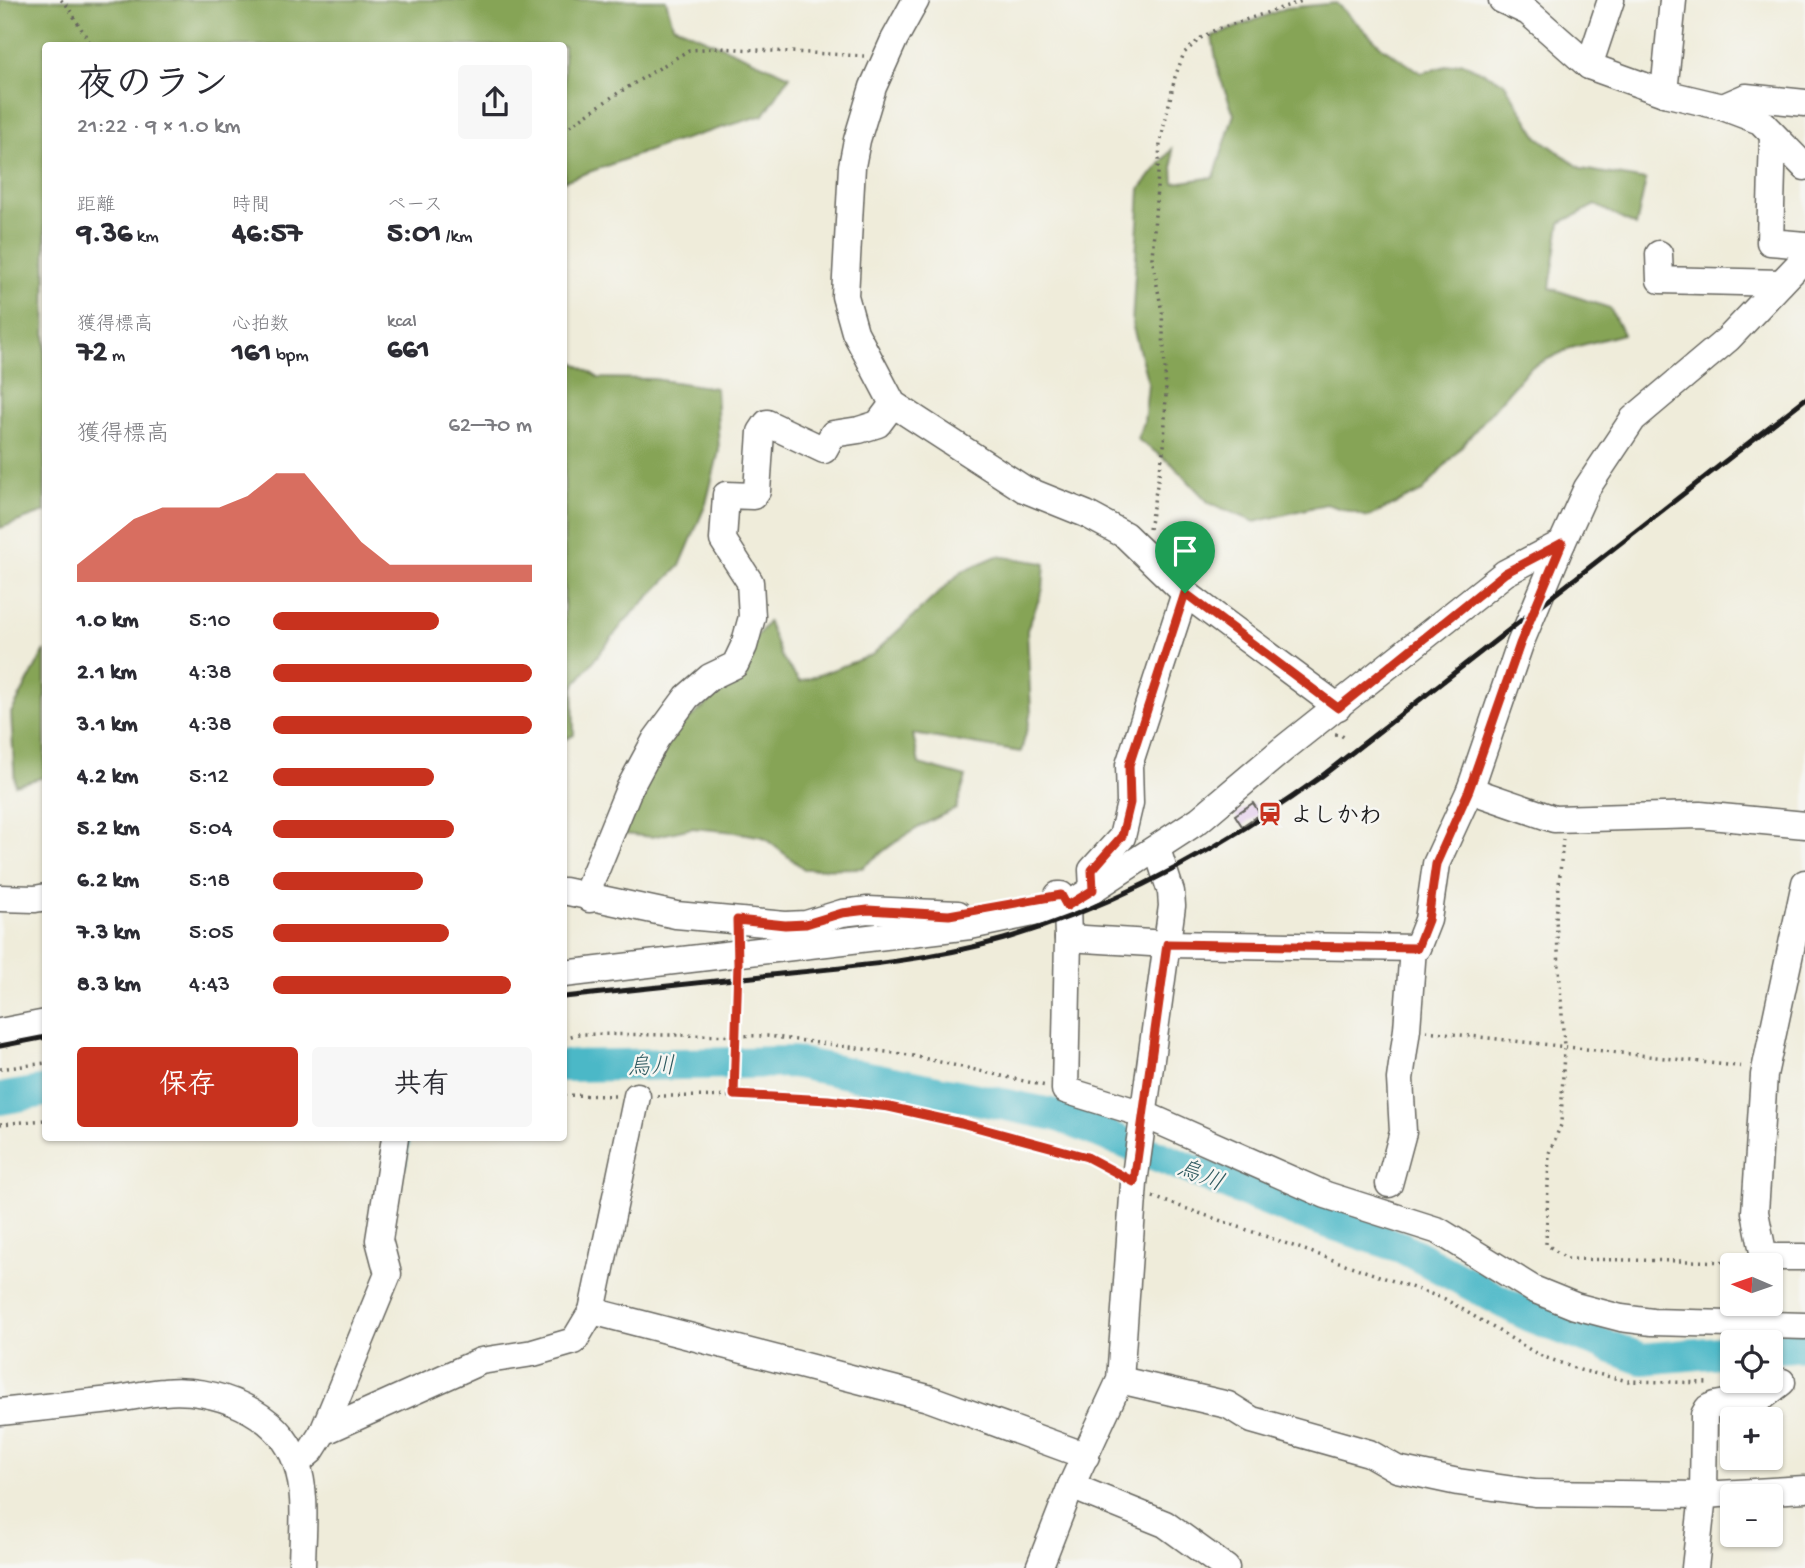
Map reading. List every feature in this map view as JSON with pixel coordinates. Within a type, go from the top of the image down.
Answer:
[{"type":"street","points":[[916,0],[873,88],[856,140],[852,166],[845,296],[855,332],[893,404],[989,469],[1024,489],[1125,535],[1185,593],[1338,708]]},
{"type":"street","points":[[1502,0],[1528,12],[1589,66],[1664,93],[1723,107],[1760,121],[1805,167]]},
{"type":"street","points":[[1589,66],[1611,0]]},
{"type":"street","points":[[1664,93],[1673,0]]},
{"type":"street","points":[[1723,107],[1746,97],[1805,103]]},
{"type":"street","points":[[1773,135],[1770,242],[1805,245]]},
{"type":"street","points":[[1659,254],[1660,280],[1781,283]]},
{"type":"street","points":[[1068,938],[1167,944],[1417,948],[1428,920],[1436,864],[1469,790],[1520,644],[1587,488],[1633,419],[1728,339],[1805,258]]},
{"type":"street","points":[[590,899],[591,881],[629,789],[656,739],[687,697],[710,677],[735,665],[744,646],[752,617],[750,582],[723,540],[726,495],[753,496],[757,491],[761,432],[767,423],[824,450],[833,434],[878,424],[893,404]]},
{"type":"street","points":[[567,974],[970,926],[1067,906],[1199,820],[1282,750],[1505,573],[1562,543]]},
{"type":"street","points":[[1093,890],[1092,870],[1122,836],[1130,803],[1129,765],[1185,593]]},
{"type":"street","points":[[1469,790],[1554,818],[1700,814],[1805,825]]},
{"type":"street","points":[[1039,1568],[1070,1486],[1120,1380],[1135,1179],[1172,906],[1171,892],[1157,849]]},
{"type":"street","points":[[1763,1253],[1755,1212],[1765,1069],[1805,883]]},
{"type":"street","points":[[567,892],[590,899],[676,915],[785,925],[806,924],[842,913],[868,910],[949,915],[1061,895],[1067,906],[1068,938],[1065,1090],[1142,1117],[1326,1195],[1439,1231],[1533,1289],[1576,1306],[1621,1318],[1652,1322],[1805,1326]]},
{"type":"street","points":[[0,898],[42,898]]},
{"type":"street","points":[[736,954],[737,920]]},
{"type":"street","points":[[1389,1184],[1404,1132],[1400,1079],[1413,948]]},
{"type":"street","points":[[0,1032],[42,1024]]},
{"type":"street","points":[[323,1432],[481,1361],[533,1353],[575,1341],[592,1311],[637,1096]]},
{"type":"street","points":[[297,1463],[311,1451],[323,1432],[388,1274],[379,1240],[395,1141]]},
{"type":"street","points":[[1783,1257],[1805,1257]]},
{"type":"street","points":[[592,1311],[928,1398],[1086,1455]]},
{"type":"street","points":[[1120,1380],[1228,1405],[1252,1420],[1369,1453],[1398,1469],[1458,1482],[1535,1493],[1703,1495],[1805,1489]]},
{"type":"street","points":[[0,1412],[164,1392],[205,1393],[242,1406],[282,1436],[297,1463],[303,1504],[302,1568]]},
{"type":"street","points":[[1695,1568],[1703,1495],[1704,1415],[1708,1408],[1768,1393]]},
{"type":"street","points":[[1070,1486],[1165,1524],[1226,1568]]},
{"type":"path","points":[[61,0],[90,42]]},
{"type":"path","points":[[1144,552],[1164,447],[1164,341],[1162,312],[1152,258],[1160,144],[1175,77],[1184,53],[1201,38],[1215,30],[1305,0]]},
{"type":"path","points":[[567,128],[615,94],[689,50],[719,48],[887,57]]},
{"type":"path","points":[[1565,818],[1556,919],[1564,1046],[1561,1125],[1549,1153],[1546,1244],[1567,1259],[1720,1261]]},
{"type":"path","points":[[736,954],[738,964],[734,1095],[793,1097],[877,1106],[961,1123],[1087,1157],[1135,1179],[1153,1197],[1445,1299],[1539,1355],[1580,1370],[1628,1381],[1713,1383]]},
{"type":"path","points":[[1406,1029],[1765,1069]]},
{"type":"path","points":[[567,1037],[578,1034],[767,1037],[909,1055],[1065,1090]]},
{"type":"path","points":[[0,1069],[42,1064]]},
{"type":"path","points":[[0,1124],[42,1120]]},
{"type":"green space","points":[[0,0],[666,0],[673,25],[790,76],[764,115],[665,145],[567,180],[567,42],[42,42],[42,513],[0,528]]},
{"type":"green space","points":[[1336,3],[1382,47],[1421,73],[1461,62],[1504,82],[1538,137],[1582,169],[1646,180],[1636,226],[1596,205],[1560,223],[1550,288],[1610,308],[1623,334],[1571,348],[1529,368],[1423,491],[1368,517],[1326,504],[1255,522],[1209,503],[1172,464],[1137,439],[1144,422],[1148,383],[1132,324],[1140,189],[1172,149],[1174,183],[1214,177],[1234,114],[1219,75],[1212,37],[1286,8]]},
{"type":"green space","points":[[567,358],[599,378],[654,379],[716,388],[719,451],[706,504],[680,566],[625,621],[573,687],[574,735],[567,738]]},
{"type":"green space","points":[[997,556],[1045,563],[1043,589],[1027,630],[1031,712],[1021,752],[913,734],[919,764],[966,777],[956,809],[907,835],[862,868],[804,869],[763,837],[735,832],[692,828],[652,837],[622,834],[641,786],[669,736],[713,699],[768,622],[781,656],[800,682],[872,655],[962,571]]},
{"type":"green space","points":[[42,656],[42,778],[15,785],[11,713]]},
{"type":"building","points":[[1253,803],[1260,814],[1242,826],[1235,815]]},
{"type":"waterway","name":"烏川","points":[[567,1066],[793,1062],[1056,1115],[1299,1213],[1401,1247],[1529,1316],[1642,1359],[1720,1352]]},
{"type":"waterway","name":"烏川","points":[[0,1099],[42,1092]]},
{"type":"waterway","points":[[404,1165],[408,1141]]},
{"type":"waterway","name":"烏川","points":[[1783,1347],[1805,1345]]},
{"type":"railway","points":[[567,997],[925,957],[1004,939],[1047,925],[1130,891],[1209,850],[1322,776],[1805,399]]},
{"type":"railway","points":[[0,1046],[42,1038]]},
{"type":"place","name":"よしかわ","points":[[1270,814]]},
{"type":"route","points":[[1562,543],[1520,644],[1469,790],[1436,864],[1428,920],[1417,948],[1167,944],[1134,1182],[1087,1157],[1029,1140],[889,1107],[793,1097],[734,1095],[737,920],[785,925],[806,924],[842,913],[868,910],[949,915],[1061,895],[1067,906],[1093,890],[1092,870],[1122,836],[1130,803],[1129,765],[1185,593],[1338,708],[1505,573],[1562,543]]}]
